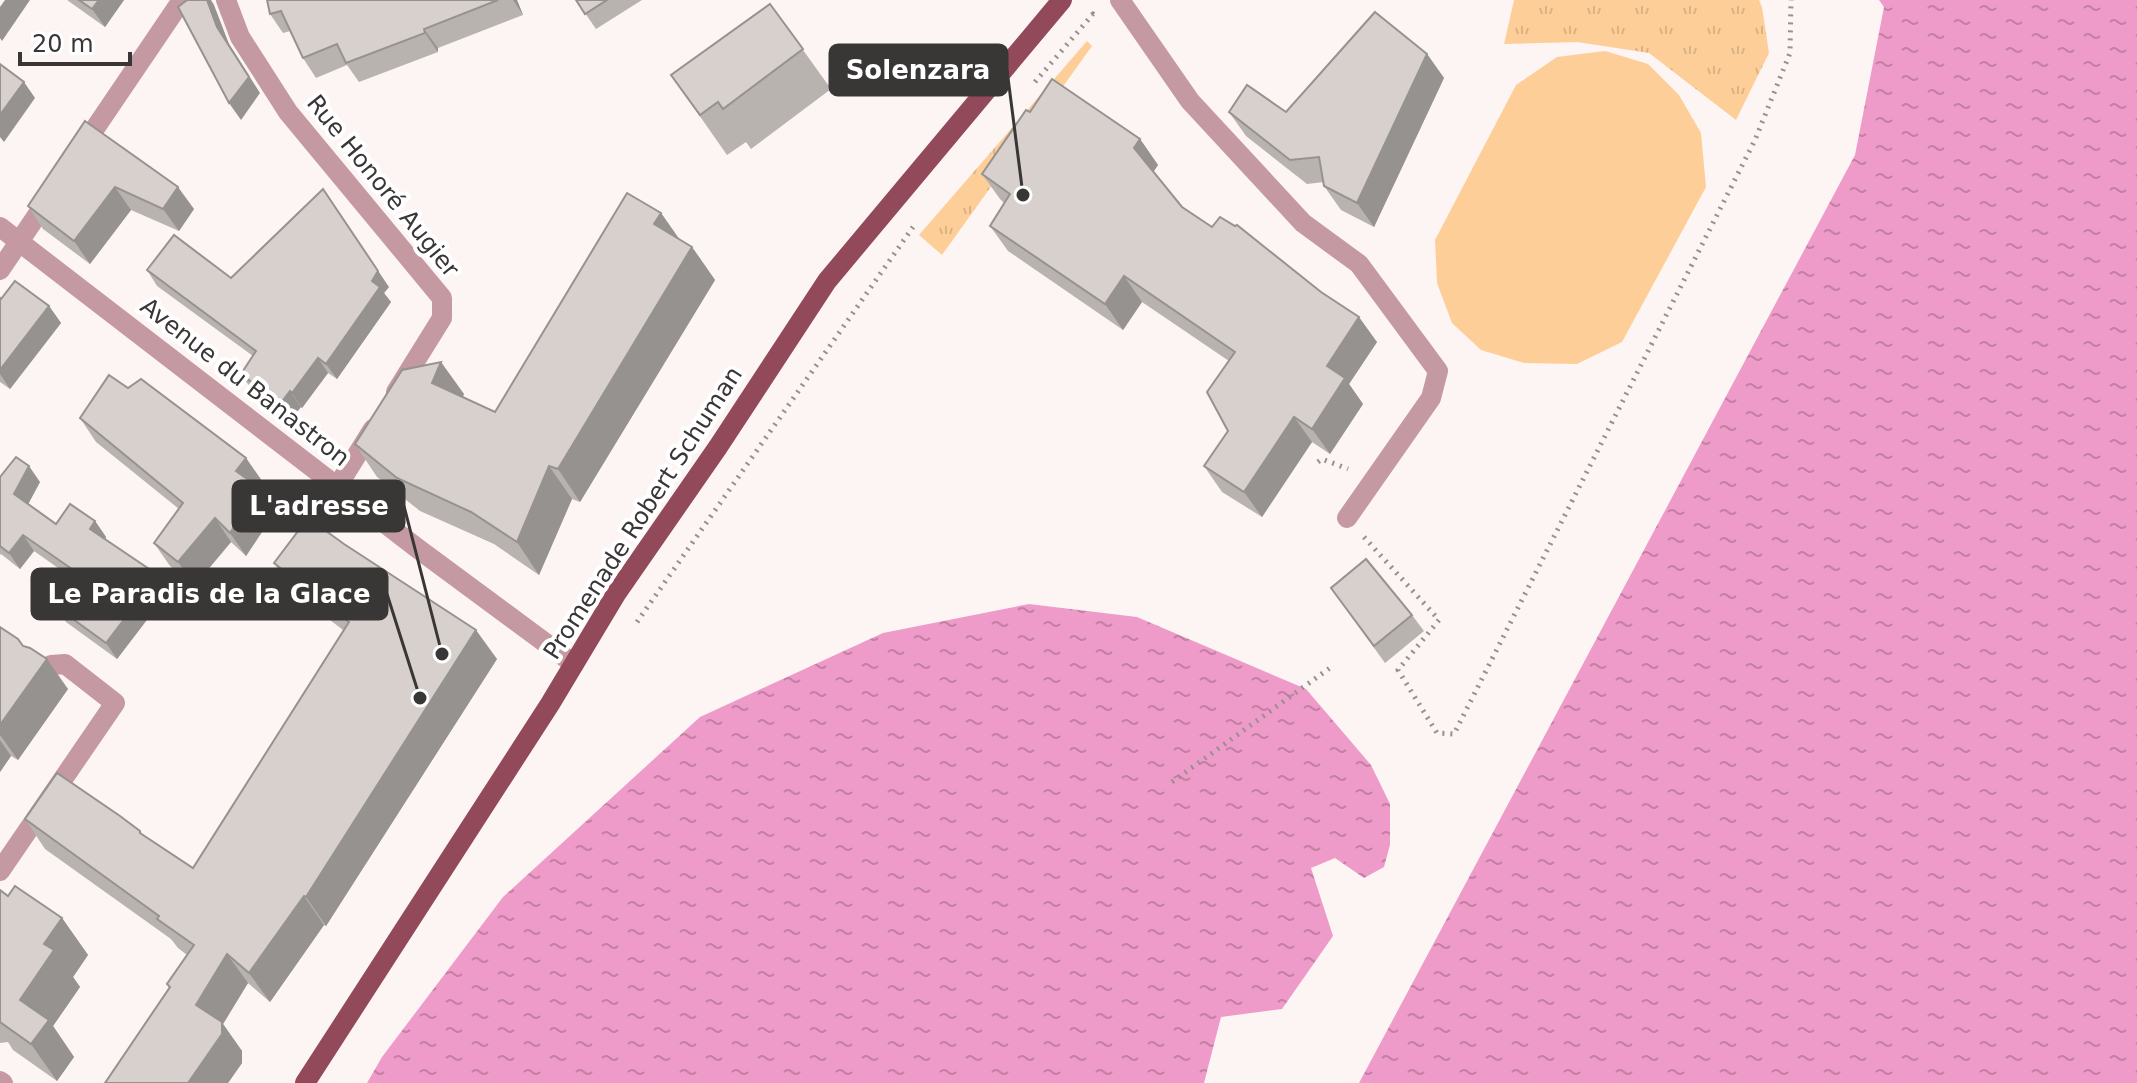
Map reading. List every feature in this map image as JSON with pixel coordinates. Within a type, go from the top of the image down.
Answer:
[{"type":"main road","name":"Promenade Robert Schuman","points":[[305,1083],[550,704],[616,594],[718,447],[827,281],[1062,0]]},
{"type":"street","points":[[0,270],[182,0]]},
{"type":"street","name":"Rue Honoré Augier","points":[[226,0],[240,37],[288,112],[442,298],[442,318],[337,487]]},
{"type":"street","points":[[1120,0],[1190,101],[1303,223],[1359,264],[1438,371],[1431,398],[1347,518]]},
{"type":"street","name":"Avenue du Banastron","points":[[0,227],[337,487],[574,664]]},
{"type":"street","points":[[0,871],[115,703],[65,664],[51,665]]},
{"type":"path","points":[[1347,518],[1439,620],[1398,670],[1437,733],[1454,734],[1755,140],[1790,53],[1791,0]]},
{"type":"path","points":[[1035,82],[1093,14],[1103,25]]},
{"type":"path","points":[[628,634],[918,221]]},
{"type":"path","points":[[1172,782],[1334,665]]},
{"type":"green space","points":[[1514,0],[1759,0],[1769,53],[1736,120],[1649,53],[1577,42],[1504,44]]},
{"type":"green space","points":[[1087,41],[1092,46],[942,255],[919,235]]},
{"type":"green space","points":[[1605,51],[1648,64],[1679,95],[1701,133],[1706,187],[1622,342],[1577,364],[1524,363],[1481,350],[1452,323],[1437,283],[1435,240],[1516,85],[1557,57]]},
{"type":"water","points":[[1879,0],[2137,0],[2137,1083],[1359,1083],[1855,155],[1884,7]]},
{"type":"water","points":[[1029,604],[1137,617],[1306,689],[1371,765],[1390,804],[1390,845],[1384,867],[1364,878],[1335,858],[1311,868],[1333,936],[1282,1009],[1221,1017],[1204,1083],[367,1083],[382,1057],[503,897],[700,717],[883,633]]},
{"type":"building","points":[[79,0],[99,0],[92,9]]},
{"type":"building","points":[[187,0],[207,0],[217,27],[249,77],[229,103],[178,7]]},
{"type":"building","points":[[267,0],[498,0],[424,29],[425,33],[346,63],[337,44],[303,58],[281,11],[270,14]]},
{"type":"building","points":[[576,0],[607,0],[585,14]]},
{"type":"building","points":[[770,4],[803,49],[723,109],[718,102],[700,115],[671,75]]},
{"type":"building","points":[[1375,12],[1427,54],[1357,203],[1324,186],[1319,157],[1290,160],[1229,112],[1247,85],[1286,112]]},
{"type":"building","points":[[0,64],[24,82],[0,115]]},
{"type":"building","points":[[1052,79],[1140,139],[1134,148],[1182,207],[1212,227],[1220,217],[1237,225],[1321,292],[1359,317],[1327,366],[1345,378],[1312,429],[1294,417],[1244,492],[1204,466],[1228,431],[1207,392],[1235,352],[1124,276],[1105,304],[990,226],[1010,194],[982,174],[1026,110],[1030,112]]},
{"type":"building","points":[[85,121],[178,187],[163,209],[115,187],[74,241],[28,206]]},
{"type":"building","points":[[323,189],[378,271],[372,281],[380,287],[326,364],[318,358],[280,404],[241,374],[256,351],[147,270],[174,235],[231,278]]},
{"type":"building","points":[[627,193],[661,213],[654,224],[692,247],[558,469],[549,466],[517,542],[471,512],[397,478],[355,444],[402,370],[441,362],[432,383],[495,412]]},
{"type":"building","points":[[15,281],[49,306],[0,370],[0,298]]},
{"type":"building","points":[[109,375],[128,388],[141,379],[246,458],[236,471],[260,488],[230,533],[215,518],[178,562],[154,543],[183,503],[80,418]]},
{"type":"building","points":[[16,457],[29,466],[14,494],[56,524],[70,504],[95,521],[90,529],[158,575],[106,643],[55,606],[79,574],[23,535],[9,553],[0,546],[0,477]]},
{"type":"building","points":[[308,518],[476,630],[306,897],[249,973],[227,954],[196,1005],[222,1022],[222,1034],[188,1083],[105,1083],[170,987],[167,984],[194,945],[25,819],[57,773],[193,868],[349,622],[274,563]]},
{"type":"building","points":[[1366,559],[1412,615],[1374,646],[1331,588]]},
{"type":"building","points":[[0,627],[23,646],[47,659],[0,725]]},
{"type":"building","points":[[15,886],[62,918],[44,944],[54,950],[20,1000],[49,1020],[31,1044],[0,1022],[0,890],[8,896]]},
{"type":"place","name":"Solenzara","points":[[1023,195]]},
{"type":"place","name":"L'adresse","points":[[442,654]]},
{"type":"place","name":"Le Paradis de la Glace","points":[[420,698]]}]
